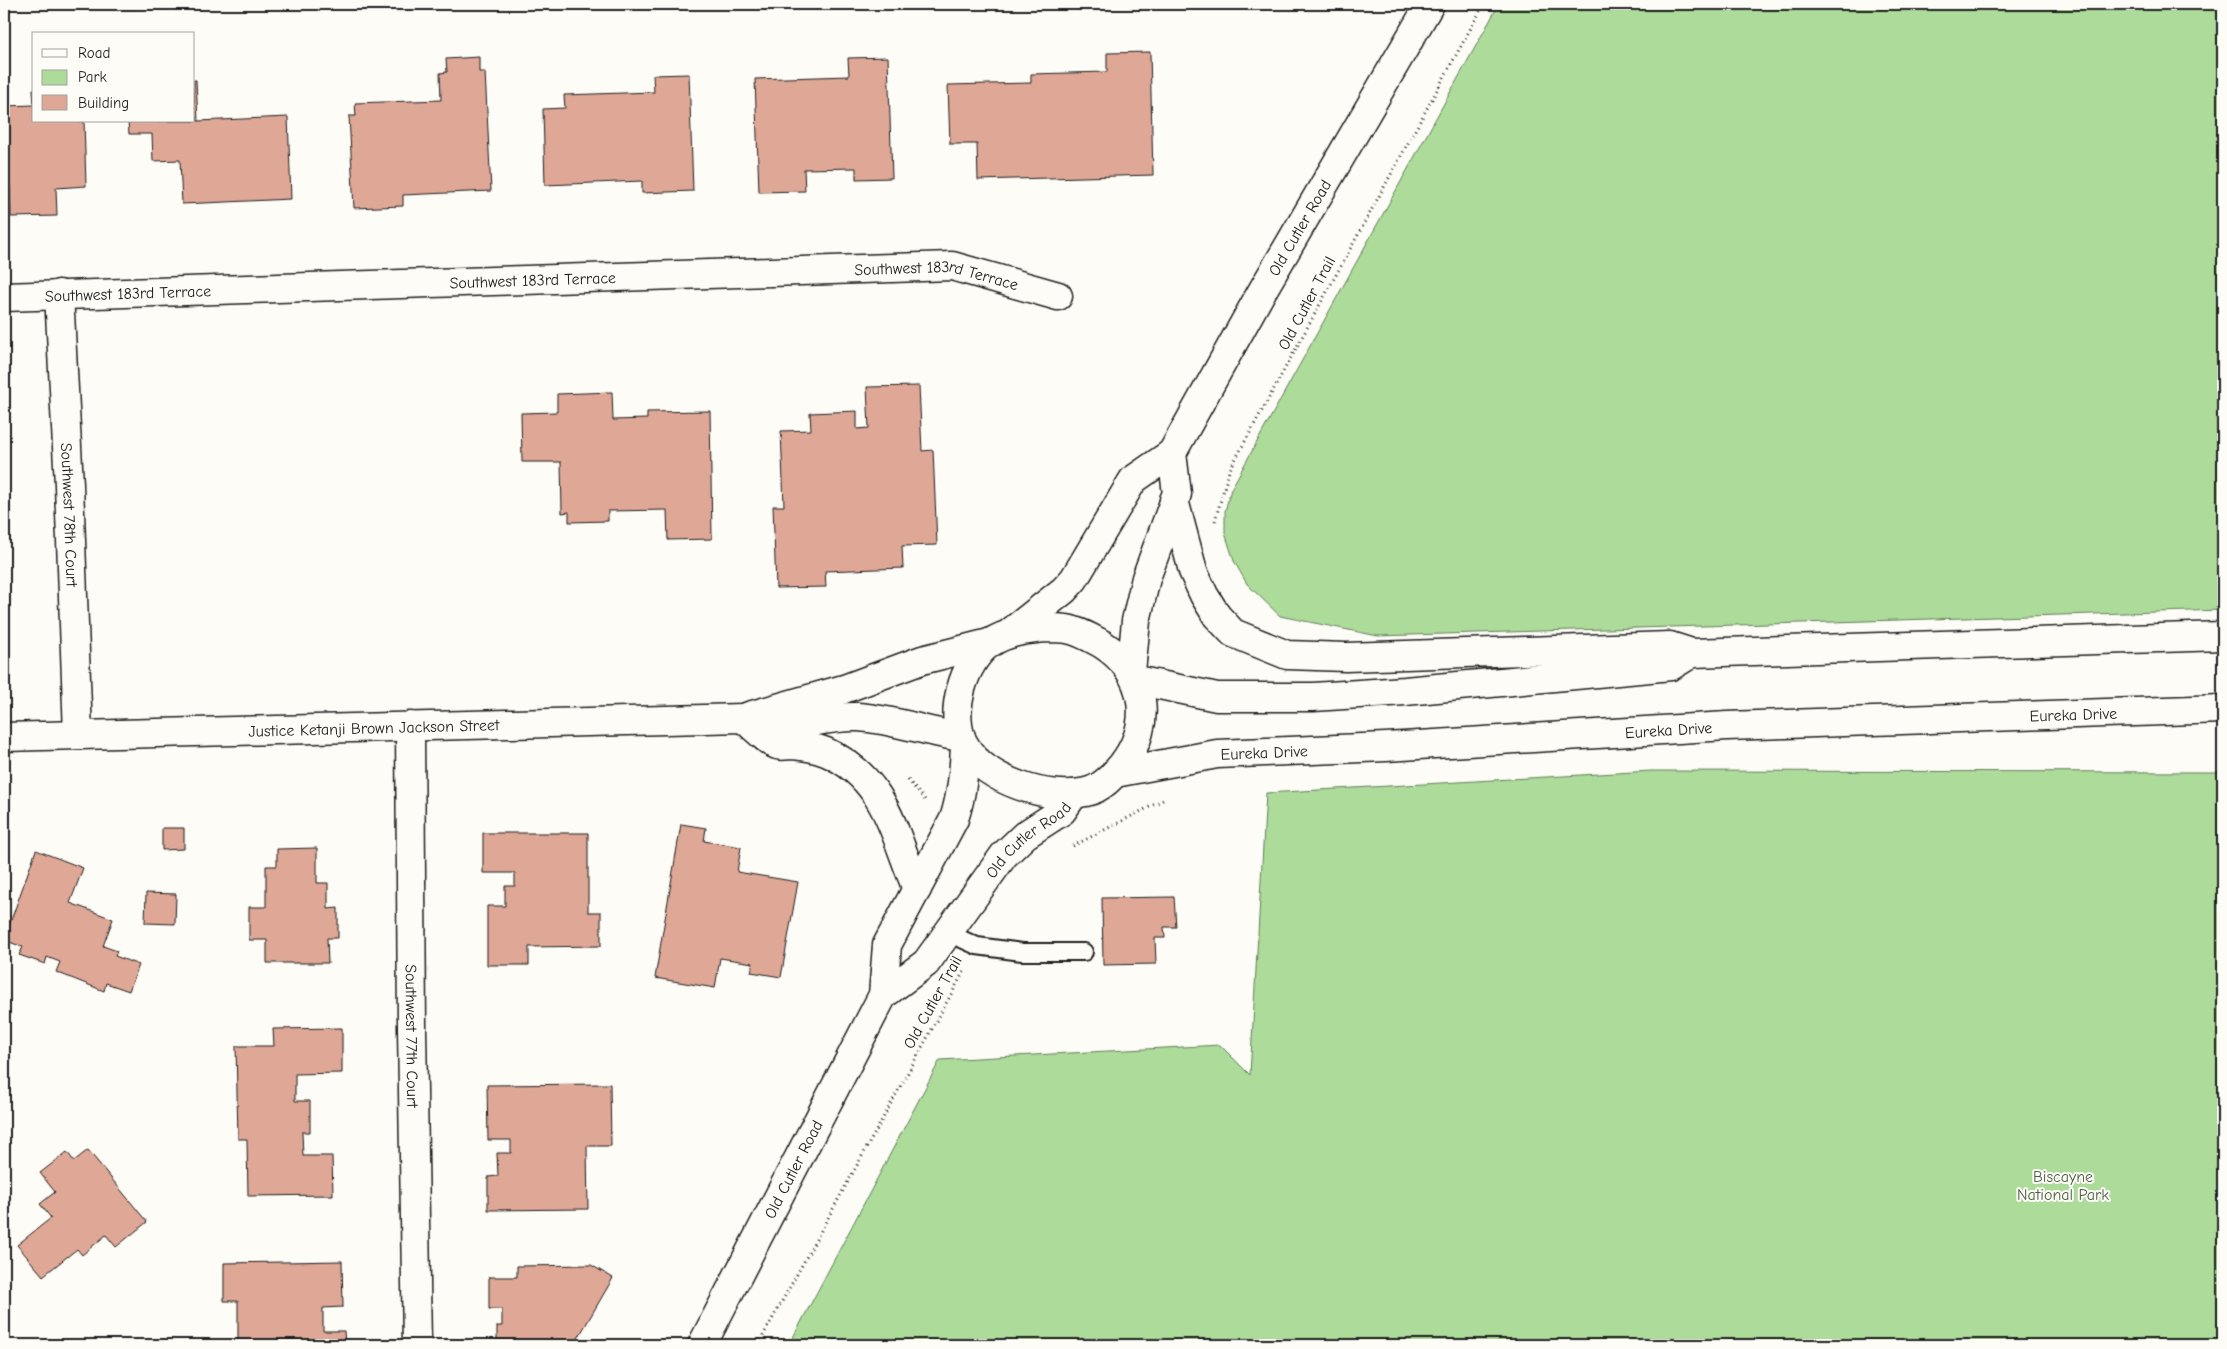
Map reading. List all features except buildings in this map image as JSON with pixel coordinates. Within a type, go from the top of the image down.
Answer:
[{"type":"street","name":"Old Cutler Road","points":[[1000,638],[1064,590],[1074,579],[1132,480],[1172,453],[1261,293],[1430,4]]},
{"type":"street","name":"Southwest 183rd Terrace","points":[[4,297],[952,266],[1058,296]]},
{"type":"street","name":"Southwest 78th Court","points":[[58,294],[69,485],[78,735]]},
{"type":"street","points":[[1172,453],[1177,494],[1146,578],[1136,621],[1134,676],[1141,706],[1140,726],[1129,756],[1116,773],[1101,786],[1089,792],[1074,794],[1045,792],[1020,786],[986,766],[963,742],[958,706],[962,683],[972,661],[1000,638],[1044,628],[1068,629],[1090,637],[1109,649],[1134,676],[1217,697],[1313,697],[1405,691],[1671,666],[1692,654]]},
{"type":"street","points":[[1174,500],[1193,571],[1204,595],[1217,616],[1233,633],[1287,655],[1346,657],[1670,646],[1692,654],[2223,636]]},
{"type":"street","name":"Justice Ketanji Brown Jackson Street","points":[[743,718],[844,689],[922,660],[1000,638]]},
{"type":"street","name":"Eureka Drive","points":[[1116,773],[1217,754],[1386,747],[1727,726],[2223,709]]},
{"type":"street","name":"Justice Ketanji Brown Jackson Street","points":[[4,737],[743,718],[792,725],[831,717],[858,717],[886,721],[963,742]]},
{"type":"street","points":[[743,718],[778,746],[811,748],[826,752],[843,762],[870,784],[883,804],[894,828],[917,888]]},
{"type":"street","name":"Southwest 77th Court","points":[[410,726],[417,1345]]},
{"type":"street","name":"Old Cutler Road","points":[[702,1345],[883,995],[887,945],[954,819],[959,804],[963,786],[963,742]]},
{"type":"street","name":"Old Cutler Road","points":[[883,995],[926,963],[946,932],[1004,855],[1025,835],[1062,811],[1074,794]]},
{"type":"lane","points":[[946,932],[977,946],[1022,952],[1084,952]]},
{"type":"path","name":"Old Cutler Trail","points":[[1215,528],[1217,511],[1230,471],[1484,4]]},
{"type":"path","points":[[1065,850],[1170,797]]},
{"type":"path","name":"Old Cutler Trail","points":[[758,1345],[977,946]]},
{"type":"green space","points":[[1499,4],[2223,4],[2223,610],[1378,636],[1280,616],[1247,584],[1234,561],[1225,533],[1225,511],[1231,489]]},
{"type":"green space","name":"Biscayne National Park","points":[[1651,771],[2223,772],[2223,1345],[789,1345],[940,1060],[1220,1045],[1250,1075],[1266,793]]}]
